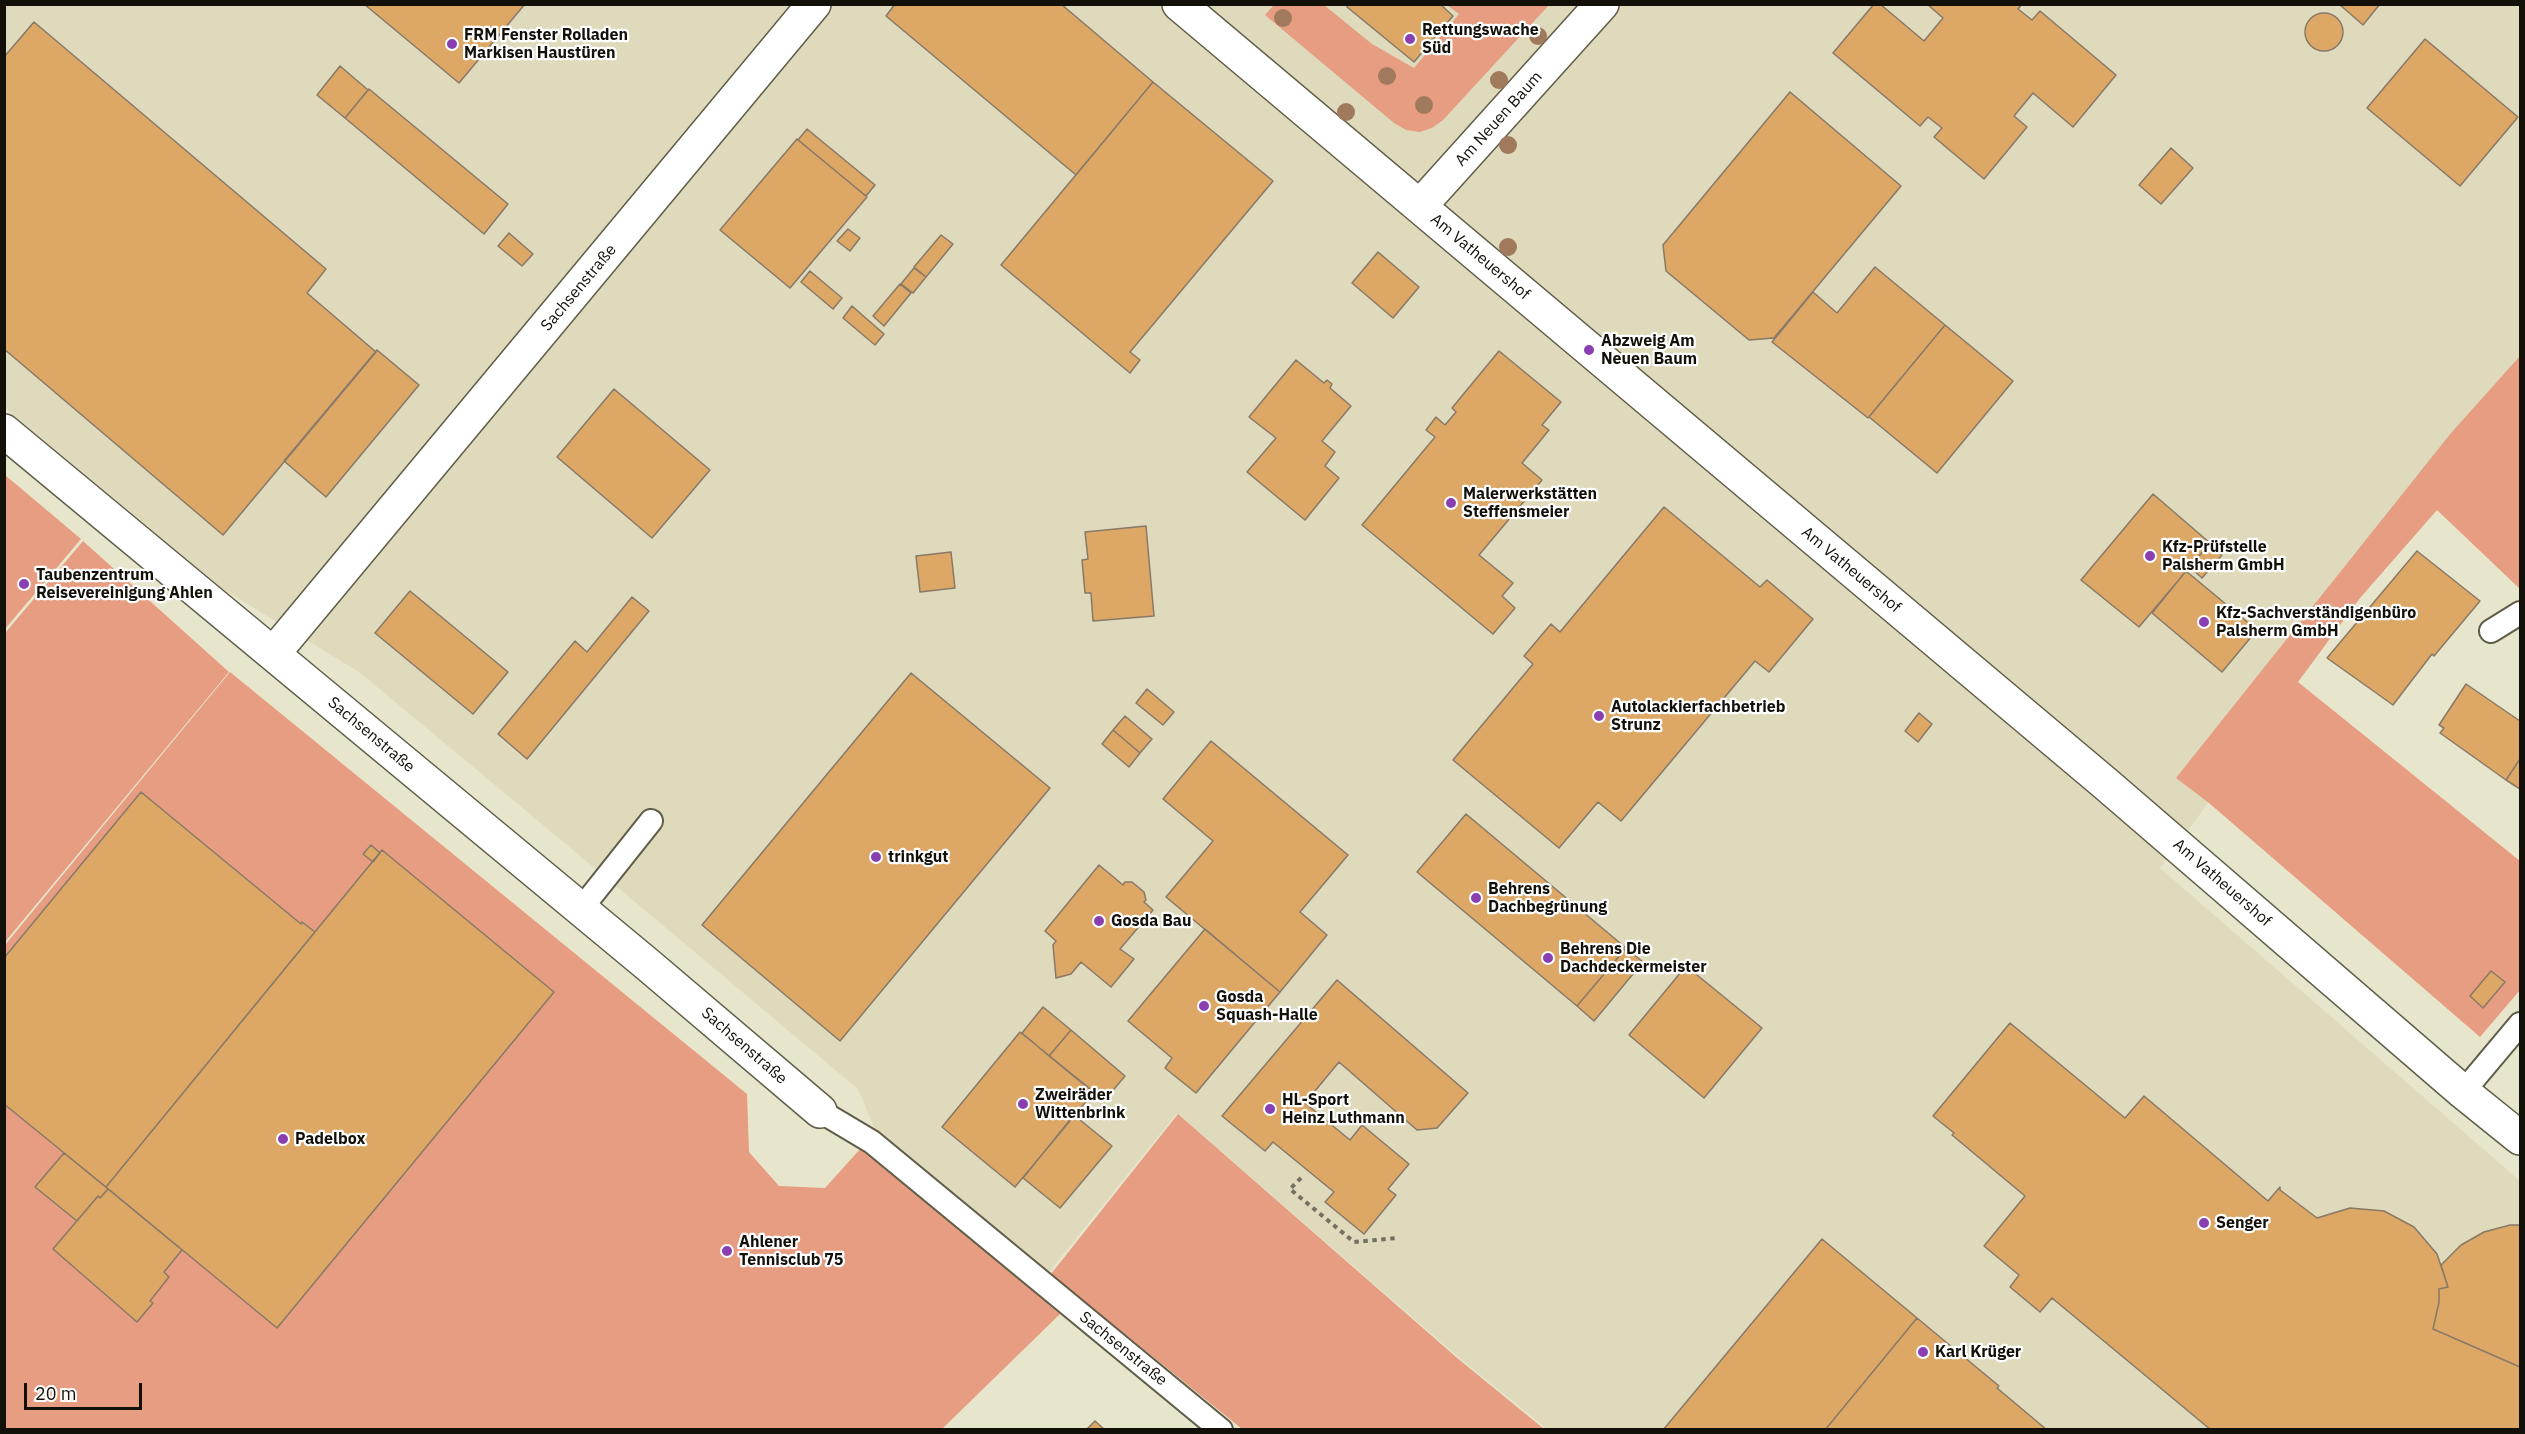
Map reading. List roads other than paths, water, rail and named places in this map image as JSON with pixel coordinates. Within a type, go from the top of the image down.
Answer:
[{"type":"street","name":"Sachsenstraße","points":[[273,654],[814,4]]},
{"type":"street","name":"Am Vatheuershof","points":[[1179,4],[2106,784],[2463,1092],[2520,1138]]},
{"type":"street","name":"Am Neuen Baum","points":[[1420,206],[1602,4]]},
{"type":"street","name":"Sachsenstraße","points":[[4,431],[581,909],[820,1111]]},
{"type":"lane","points":[[2491,631],[2520,613]]},
{"type":"lane","points":[[581,909],[651,820]]},
{"type":"lane","points":[[2463,1092],[2520,1024]]},
{"type":"lane","name":"Sachsenstraße","points":[[820,1111],[872,1142],[1221,1430]]},
{"type":"place","name":"Rettungswache Süd","points":[[1410,39]]},
{"type":"place","name":"FRM Fenster Rolladen Markisen Haustüren","points":[[452,44]]},
{"type":"place","name":"Abzweig Am Neuen Baum","points":[[1589,350]]},
{"type":"place","name":"Malerwerkstätten Steffensmeier","points":[[1451,503]]},
{"type":"place","name":"Kfz-Prüfstelle Palsherm GmbH","points":[[2150,556]]},
{"type":"place","name":"Taubenzentrum Reisevereinigung Ahlen","points":[[24,584]]},
{"type":"place","name":"Kfz-Sachverständigenbüro Palsherm GmbH","points":[[2204,622]]},
{"type":"place","name":"Autolackierfachbetrieb Strunz","points":[[1599,716]]},
{"type":"place","name":"trinkgut","points":[[876,857]]},
{"type":"place","name":"Behrens Dachbegrünung","points":[[1476,898]]},
{"type":"place","name":"Gosda Bau","points":[[1099,921]]},
{"type":"place","name":"Behrens Die Dachdeckermeister","points":[[1548,958]]},
{"type":"place","name":"Gosda Squash-Halle","points":[[1204,1006]]},
{"type":"place","name":"Zweiräder Wittenbrink","points":[[1023,1104]]},
{"type":"place","name":"HL-Sport Heinz Luthmann","points":[[1270,1109]]},
{"type":"place","name":"Padelbox","points":[[283,1139]]},
{"type":"place","name":"Senger","points":[[2204,1223]]},
{"type":"place","name":"Ahlener Tennisclub 75","points":[[727,1251]]},
{"type":"place","name":"Karl Krüger","points":[[1923,1352]]}]
